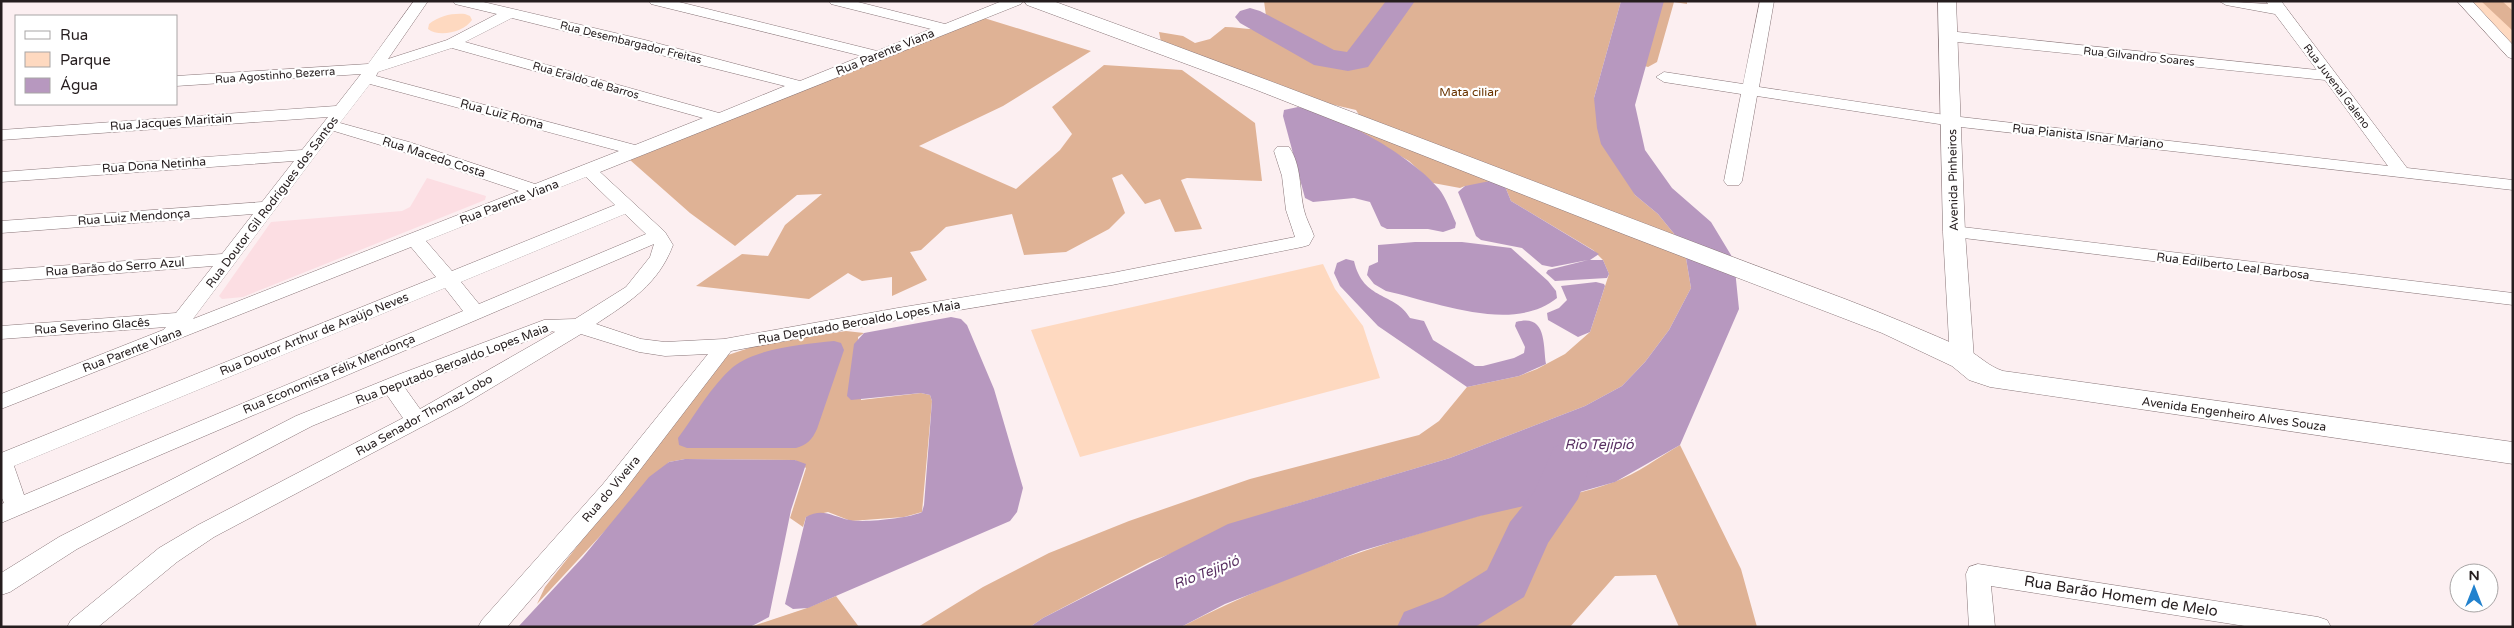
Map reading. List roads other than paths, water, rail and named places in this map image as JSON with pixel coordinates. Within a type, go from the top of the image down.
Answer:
[{"type":"main road","name":"Avenida Engenheiro Alves Souza","points":[[1034,1],[1262,84],[1635,230],[1892,327],[1962,359],[1979,373],[2000,380],[2513,453]]},
{"type":"street","name":"Rua Doutor Gil Rodrigues dos Santos","points":[[169,336],[370,73],[421,1]]},
{"type":"street","name":"Rua Desembargador Freitas","points":[[460,1],[645,44],[802,86]]},
{"type":"street","points":[[656,1],[876,56]]},
{"type":"street","points":[[836,1],[944,28]]},
{"type":"street","name":"Rua Parente Viana","points":[[1,402],[1016,1]]},
{"type":"street","points":[[1733,180],[1767,1]]},
{"type":"street","name":"Avenida Pinheiros","points":[[1948,1],[1954,232],[1962,359]]},
{"type":"street","points":[[2226,1],[2276,6]]},
{"type":"street","points":[[2464,1],[2513,54]]},
{"type":"street","name":"Rua Juvenal Galeno","points":[[2276,6],[2400,171]]},
{"type":"street","points":[[370,73],[452,43],[510,13]]},
{"type":"street","name":"Rua Gilvandro Soares","points":[[1948,36],[2329,76]]},
{"type":"street","name":"Rua Eraldo de Barros","points":[[452,43],[720,118]]},
{"type":"street","name":"Rua Agostinho Bezerra","points":[[178,81],[370,73]]},
{"type":"street","name":"Rua Luiz Roma","points":[[370,73],[637,151]]},
{"type":"street","name":"Rua Pianista Isnar Mariano","points":[[1664,77],[1750,92],[1952,121],[2513,185]]},
{"type":"street","name":"Rua Jacques Maritain","points":[[1,135],[341,111]]},
{"type":"street","name":"Rua Macedo Costa","points":[[330,125],[403,146],[538,191]]},
{"type":"street","name":"Rua Deputado Beroaldo Lopes Maia","points":[[1,585],[68,543],[304,421],[551,325],[580,326],[639,345],[679,349],[724,346],[898,314],[1112,279],[1304,239],[1305,236],[1295,210],[1291,176],[1283,151]]},
{"type":"street","name":"Rua Dona Netinha","points":[[1,177],[308,155]]},
{"type":"street","points":[[589,171],[658,236]]},
{"type":"street","name":"Rua Luiz Mendonça","points":[[1,227],[268,207]]},
{"type":"street","name":"Rua Doutor Arthur de Araújo Neves","points":[[1,461],[627,207]]},
{"type":"street","name":"Rua Edilberto Leal Barbosa","points":[[1954,232],[2513,299]]},
{"type":"street","name":"Rua Economista Félix Mendonça","points":[[9,511],[658,236]]},
{"type":"street","name":"Rua Senador Thomaz Lobo","points":[[80,627],[168,555],[206,531],[455,400],[580,326],[633,291],[660,258],[664,244],[658,236]]},
{"type":"street","points":[[415,239],[475,312]]},
{"type":"street","name":"Rua Barão do Serro Azul","points":[[1,276],[228,259]]},
{"type":"street","name":"Rua Severino Glacês","points":[[1,333],[182,319]]},
{"type":"street","name":"Rua do Viveira","points":[[491,627],[555,557],[677,411],[724,346]]},
{"type":"street","points":[[392,386],[416,420]]},
{"type":"street","points":[[1,461],[9,511]]},
{"type":"street","name":"Rua Barão Homem de Melo","points":[[1982,627],[1978,574],[2318,627]]},
{"type":"water","name":"Rio Tejipió","points":[[1621,1],[1664,1],[1635,105],[1645,150],[1672,188],[1711,222],[1734,260],[1739,309],[1680,445],[1615,482],[1555,499],[1480,516],[1361,551],[1225,604],[1181,627],[1030,627],[1043,618],[1228,524],[1450,458],[1585,406],[1622,386],[1645,362],[1669,330],[1691,288],[1684,246],[1658,214],[1635,195],[1601,144],[1597,128],[1594,98]]},
{"type":"water","points":[[1298,107],[1333,118],[1353,128],[1394,151],[1412,164],[1442,193],[1456,223],[1455,228],[1443,232],[1428,229],[1387,229],[1381,226],[1370,202],[1354,198],[1313,202],[1305,198],[1283,116],[1284,110]]},
{"type":"water","points":[[1490,181],[1504,184],[1511,201],[1599,254],[1590,260],[1603,260],[1609,274],[1607,278],[1555,281],[1546,273],[1548,270],[1588,260],[1552,267],[1542,265],[1522,248],[1481,240],[1476,236],[1458,192],[1465,186]]},
{"type":"water","points":[[1415,242],[1462,242],[1511,248],[1548,281],[1556,291],[1557,298],[1539,308],[1519,314],[1496,315],[1450,308],[1386,291],[1374,284],[1367,275],[1369,266],[1378,262],[1378,245]]},
{"type":"water","points":[[1346,259],[1354,261],[1358,274],[1372,290],[1396,304],[1410,318],[1424,321],[1433,340],[1475,366],[1483,366],[1514,358],[1524,353],[1525,347],[1515,326],[1516,322],[1526,320],[1538,326],[1541,332],[1546,364],[1519,376],[1467,387],[1378,326],[1340,286],[1334,273],[1337,263]]},
{"type":"water","points":[[1596,282],[1605,286],[1590,332],[1578,337],[1548,320],[1547,313],[1559,308],[1567,300],[1561,286]]},
{"type":"water","points":[[951,317],[961,319],[967,325],[994,389],[1023,488],[1017,512],[1010,521],[808,608],[793,609],[785,604],[806,517],[812,514],[823,513],[857,521],[887,519],[922,512],[924,505],[932,401],[930,395],[921,393],[851,400],[847,396],[854,344],[864,333]]},
{"type":"water","points":[[834,341],[841,343],[844,350],[817,429],[806,444],[796,448],[687,448],[679,445],[678,438],[697,410],[710,392],[733,367],[755,355],[768,351]]},
{"type":"water","points":[[685,459],[795,460],[806,464],[791,510],[769,617],[750,627],[518,627],[583,557],[649,477],[669,462]]},
{"type":"waterway","points":[[1250,17],[1325,58],[1348,62],[1357,60],[1401,1]]},
{"type":"waterway","points":[[1422,627],[1461,611],[1506,583],[1527,535],[1555,499],[1570,458]]},
{"type":"park label","name":"Mata ciliar","points":[[1469,92]]}]
